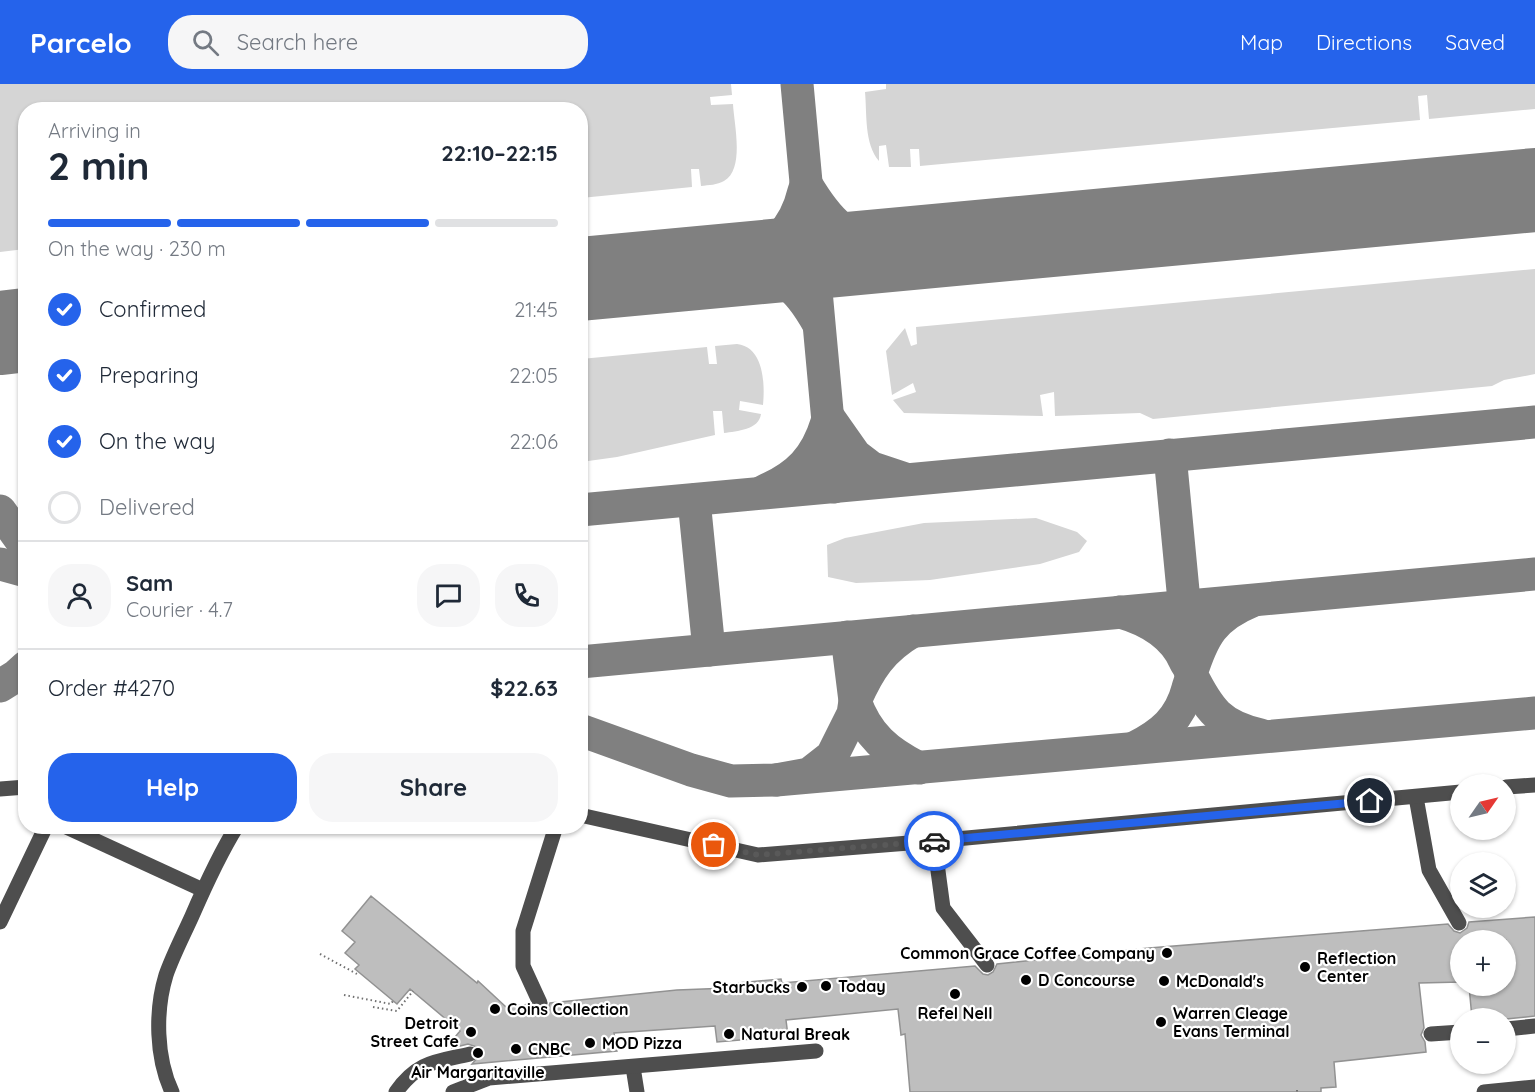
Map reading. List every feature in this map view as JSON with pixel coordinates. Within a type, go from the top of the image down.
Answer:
[{"type":"street","points":[[1516,787],[1535,784]]},
{"type":"street","points":[[0,789],[18,788]]},
{"type":"street","points":[[588,817],[758,855],[1450,793]]},
{"type":"street","points":[[1416,796],[1429,870],[1459,923]]},
{"type":"street","points":[[0,922],[42,834]]},
{"type":"street","points":[[81,834],[203,890]]},
{"type":"street","points":[[172,1092],[164,1066],[160,1041],[162,996],[166,975],[203,890],[233,834]]},
{"type":"street","points":[[540,1003],[523,966],[523,931],[553,834]]},
{"type":"street","points":[[934,841],[943,908],[987,965]]},
{"type":"street","points":[[1516,1028],[1535,1026]]},
{"type":"street","points":[[1431,1034],[1450,1033]]},
{"type":"street","points":[[453,1092],[489,1078],[816,1051]]},
{"type":"street","points":[[396,1092],[420,1066],[470,1054]]},
{"type":"street","points":[[633,1066],[636,1091]]},
{"type":"street","points":[[1484,1092],[1535,1087]]},
{"type":"path","points":[[320,954],[357,974],[358,972]]},
{"type":"path","points":[[373,1007],[397,1011],[413,991]]},
{"type":"path","points":[[344,995],[391,1004],[393,1001]]},
{"type":"path","points":[[378,1008],[379,1002]]},
{"type":"shaded area","points":[[0,84],[731,84],[732,95],[710,97],[711,105],[733,104],[736,157],[730,175],[724,181],[701,186],[699,169],[691,169],[692,187],[588,197],[588,102],[18,102],[18,250],[0,252]]},
{"type":"shaded area","points":[[886,84],[1535,84],[1535,109],[1429,119],[1427,95],[1418,96],[1420,120],[920,166],[919,149],[910,149],[911,167],[889,167],[886,145],[879,146],[879,161],[871,146],[867,128],[865,92],[886,89]]},
{"type":"shaded area","points":[[1535,269],[1535,374],[1504,380],[1492,386],[1153,419],[1140,413],[1055,416],[1054,392],[1040,395],[1043,416],[904,413],[893,400],[916,392],[913,383],[892,395],[886,351],[905,328],[911,346],[917,344],[916,327]]},
{"type":"shaded area","points":[[737,344],[753,352],[758,359],[763,377],[763,405],[740,401],[739,410],[761,414],[752,427],[724,433],[722,411],[713,411],[715,435],[617,457],[588,461],[588,358],[707,347],[709,364],[717,364],[715,346]]},
{"type":"shaded area","points":[[1036,518],[1077,532],[1087,541],[1079,552],[1040,564],[930,580],[856,583],[828,577],[827,545],[845,538],[924,523]]},
{"type":"building","points":[[371,896],[477,983],[478,981],[506,1007],[530,1004],[534,1011],[540,1013],[548,1009],[550,1003],[677,990],[729,988],[728,984],[781,979],[782,983],[975,966],[983,974],[988,975],[993,972],[997,964],[1149,948],[1448,924],[1453,930],[1450,930],[1450,982],[1419,983],[1424,1028],[1421,1035],[1425,1042],[1426,1052],[1334,1062],[1336,1087],[1321,1088],[1321,1092],[910,1092],[905,1034],[901,1035],[898,1009],[786,1020],[788,1036],[717,1042],[715,1026],[614,1033],[617,1051],[472,1064],[479,1056],[477,1047],[468,1044],[452,1048],[451,1042],[460,1031],[410,989],[397,1004],[355,969],[359,965],[345,953],[355,942],[342,931]]},
{"type":"building","points":[[1535,917],[1535,1016],[1516,1018],[1516,1008],[1471,1008],[1470,996],[1516,996],[1516,930],[1464,930],[1469,922]]},
{"type":"taxiway","points":[[797,84],[834,487]]},
{"type":"taxiway","points":[[806,184],[823,209],[840,227],[862,240],[891,249]]},
{"type":"taxiway","points":[[735,264],[760,252],[780,237],[794,218],[804,191]]},
{"type":"taxiway","points":[[735,264],[764,272],[785,282],[802,298],[818,323]]},
{"type":"taxiway","points":[[829,418],[855,455],[872,468],[905,479]]},
{"type":"taxiway","points":[[764,491],[787,479],[804,464],[817,446],[827,422]]},
{"type":"taxiway","points":[[588,509],[1535,422]]},
{"type":"taxiway","points":[[1170,455],[1191,674]]},
{"type":"taxiway","points":[[694,500],[709,650]]},
{"type":"taxiway","points":[[0,511],[18,536]]},
{"type":"taxiway","points":[[0,564],[18,569]]},
{"type":"taxiway","points":[[588,661],[1535,574]]},
{"type":"taxiway","points":[[1252,601],[1228,614],[1211,629],[1200,649],[1191,674],[1217,715],[1235,727],[1261,735]]},
{"type":"taxiway","points":[[1120,612],[1150,624],[1167,636],[1180,651],[1190,669],[1191,676],[1185,699],[1175,717],[1161,731],[1134,748]]},
{"type":"taxiway","points":[[913,631],[893,645],[878,661],[855,701],[872,733],[897,756],[919,768]]},
{"type":"taxiway","points":[[588,733],[691,770],[731,781],[776,780],[809,774],[832,756],[853,714],[855,701],[847,637]]},
{"type":"taxiway","points":[[0,686],[18,674]]},
{"type":"taxiway","points":[[776,780],[1535,713]]},
{"type":"runway","points":[[588,278],[1535,190]]},
{"type":"runway","points":[[0,333],[18,331]]},
{"type":"way so far","points":[[714,845],[758,855],[934,841]]},
{"type":"place","name":"Common Grace Coffee Company","points":[[1167,953]]},
{"type":"place","name":"Reflection Center","points":[[1305,967]]},
{"type":"place","name":"D Concourse","points":[[1026,980]]},
{"type":"place","name":"McDonald's","points":[[1164,981]]},
{"type":"place","name":"Today","points":[[826,986]]},
{"type":"place","name":"Starbucks","points":[[802,987]]},
{"type":"place","name":"Refel Nell","points":[[955,994]]},
{"type":"place","name":"Coins Collection","points":[[495,1009]]},
{"type":"place","name":"Warren Cleage Evans Terminal","points":[[1161,1022]]},
{"type":"place","name":"Detroit Street Cafe","points":[[471,1032]]},
{"type":"place","name":"Natural Break","points":[[729,1034]]},
{"type":"place","name":"MOD Pizza","points":[[590,1043]]},
{"type":"place","name":"CNBC","points":[[516,1049]]},
{"type":"place","name":"Air Margaritaville","points":[[478,1053]]},
{"type":"route","points":[[934,841],[1370,801]]}]
